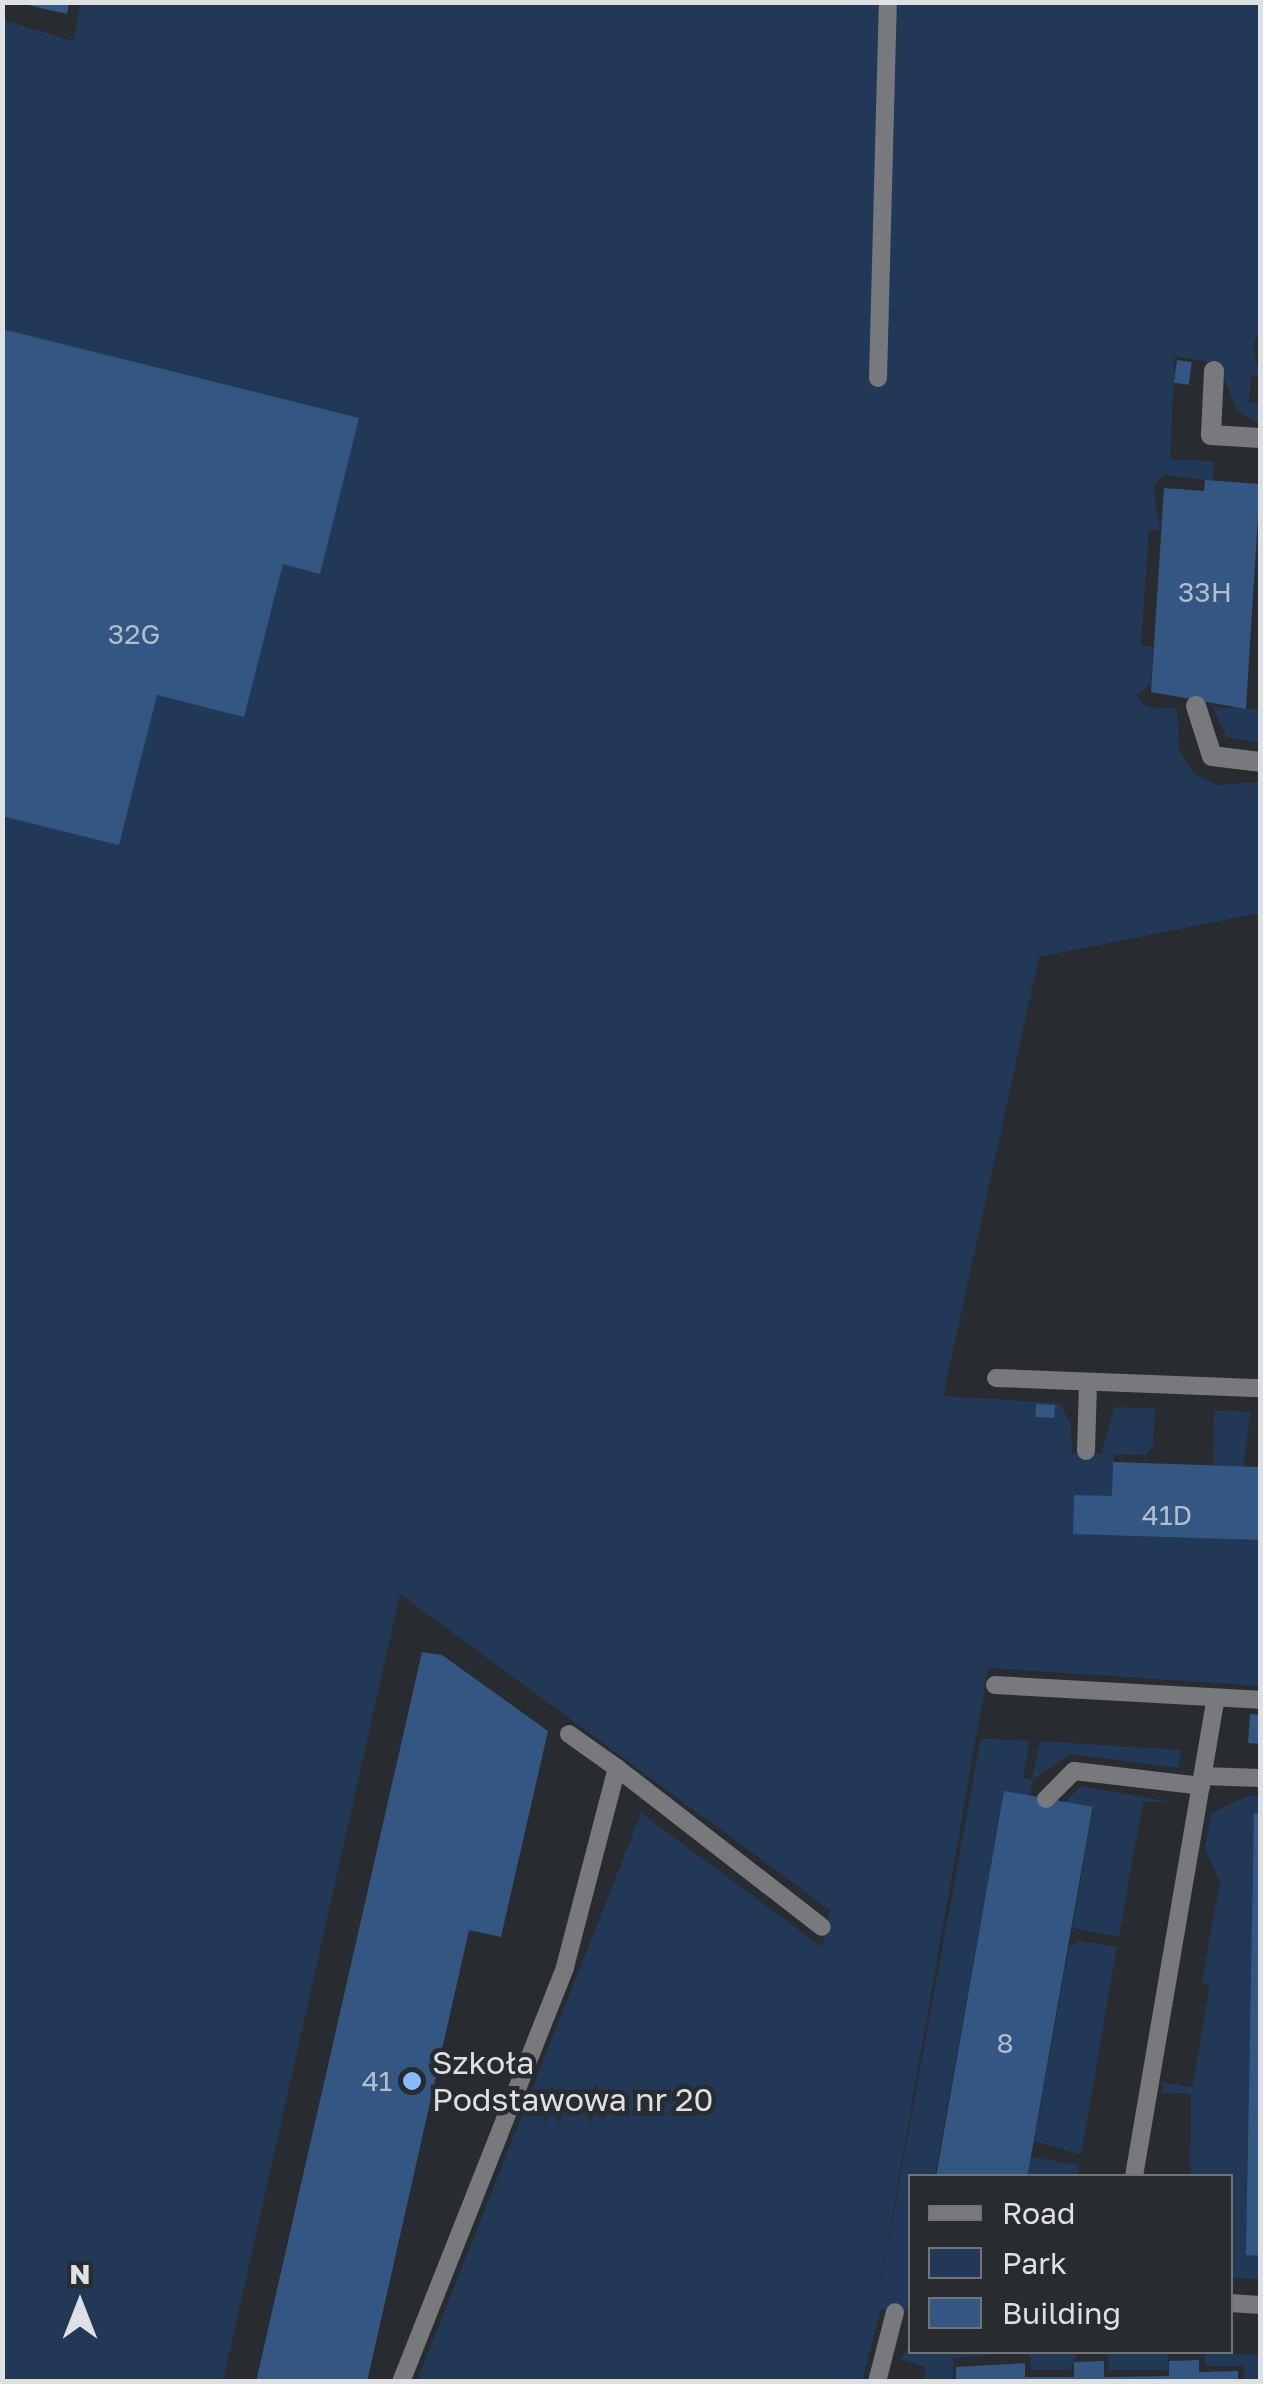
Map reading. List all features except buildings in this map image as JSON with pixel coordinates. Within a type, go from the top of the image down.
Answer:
[{"type":"street","points":[[1214,371],[1211,435],[1260,438]]},
{"type":"street","points":[[1196,706],[1212,756],[1260,762]]},
{"type":"lane","points":[[878,378],[888,2]]},
{"type":"lane","points":[[996,1378],[1260,1388]]},
{"type":"lane","points":[[1086,1451],[1088,1382]]},
{"type":"lane","points":[[996,1685],[1260,1700]]},
{"type":"lane","points":[[1134,2174],[1216,1698]]},
{"type":"lane","points":[[570,1734],[822,1926]]},
{"type":"lane","points":[[401,2382],[565,1967],[617,1768]]},
{"type":"lane","points":[[1046,1799],[1074,1771],[1202,1781],[1260,1778]]},
{"type":"lane","points":[[1233,2304],[1260,2305]]},
{"type":"lane","points":[[877,2382],[894,2312]]},
{"type":"green space","points":[[81,2],[1260,3],[1260,328],[1253,346],[1260,377],[1251,376],[1249,402],[1260,403],[1260,425],[1237,410],[1218,364],[1175,356],[1170,459],[1214,461],[1213,481],[1164,475],[1153,485],[1160,530],[1149,530],[1141,645],[1153,647],[1151,682],[1137,696],[1147,707],[1177,708],[1179,751],[1197,776],[1218,785],[1260,782],[1260,913],[1039,957],[943,1396],[1059,1403],[1071,1423],[1072,1454],[1101,1454],[1115,1407],[1155,1408],[1153,1446],[1145,1455],[1114,1454],[1112,1496],[1073,1533],[1260,1540],[1260,1686],[988,1668],[879,2292],[981,1738],[1030,1741],[1023,1778],[1032,1780],[1040,1741],[1182,1750],[1178,1768],[1070,1754],[1033,1780],[1029,1796],[1004,1792],[935,2174],[908,2174],[908,2311],[881,2309],[862,2381],[417,2381],[641,1813],[822,1947],[830,1910],[400,1594],[223,2381],[3,2381],[3,20],[73,41]]},
{"type":"green space","points":[[1213,707],[1260,709],[1260,743],[1226,737]]},
{"type":"green space","points":[[1214,1410],[1251,1412],[1243,1467],[1213,1465]]},
{"type":"green space","points":[[1081,1786],[1171,1802],[1143,1802],[1119,1937],[1072,1928],[1093,1808],[1065,1802]]},
{"type":"green space","points":[[1248,1796],[1260,1796],[1246,2255],[1260,2256],[1260,2279],[1233,2278],[1233,2174],[1190,2174],[1191,2094],[1162,2093],[1163,2082],[1192,2087],[1210,1985],[1202,1983],[1220,1881],[1205,1850],[1211,1813]]},
{"type":"green space","points":[[1081,1941],[1117,1947],[1081,2155],[1034,2141],[1069,1946]]},
{"type":"green space","points":[[1031,2157],[1079,2165],[1077,2174],[1028,2174]]},
{"type":"green space","points":[[908,2347],[908,2354],[1000,2354],[953,2358],[953,2381],[923,2381],[926,2368],[900,2359]]},
{"type":"green space","points":[[1013,2354],[1077,2354],[1070,2370],[1031,2370],[1030,2355]]},
{"type":"green space","points":[[1090,2354],[1169,2354],[1167,2370],[1109,2370],[1108,2355]]},
{"type":"green space","points":[[1205,2354],[1260,2355],[1260,2381],[1244,2381],[1243,2366],[1205,2366]]},
{"type":"place","name":"Szkoła Podstawowa nr 20","points":[[412,2081]]}]
